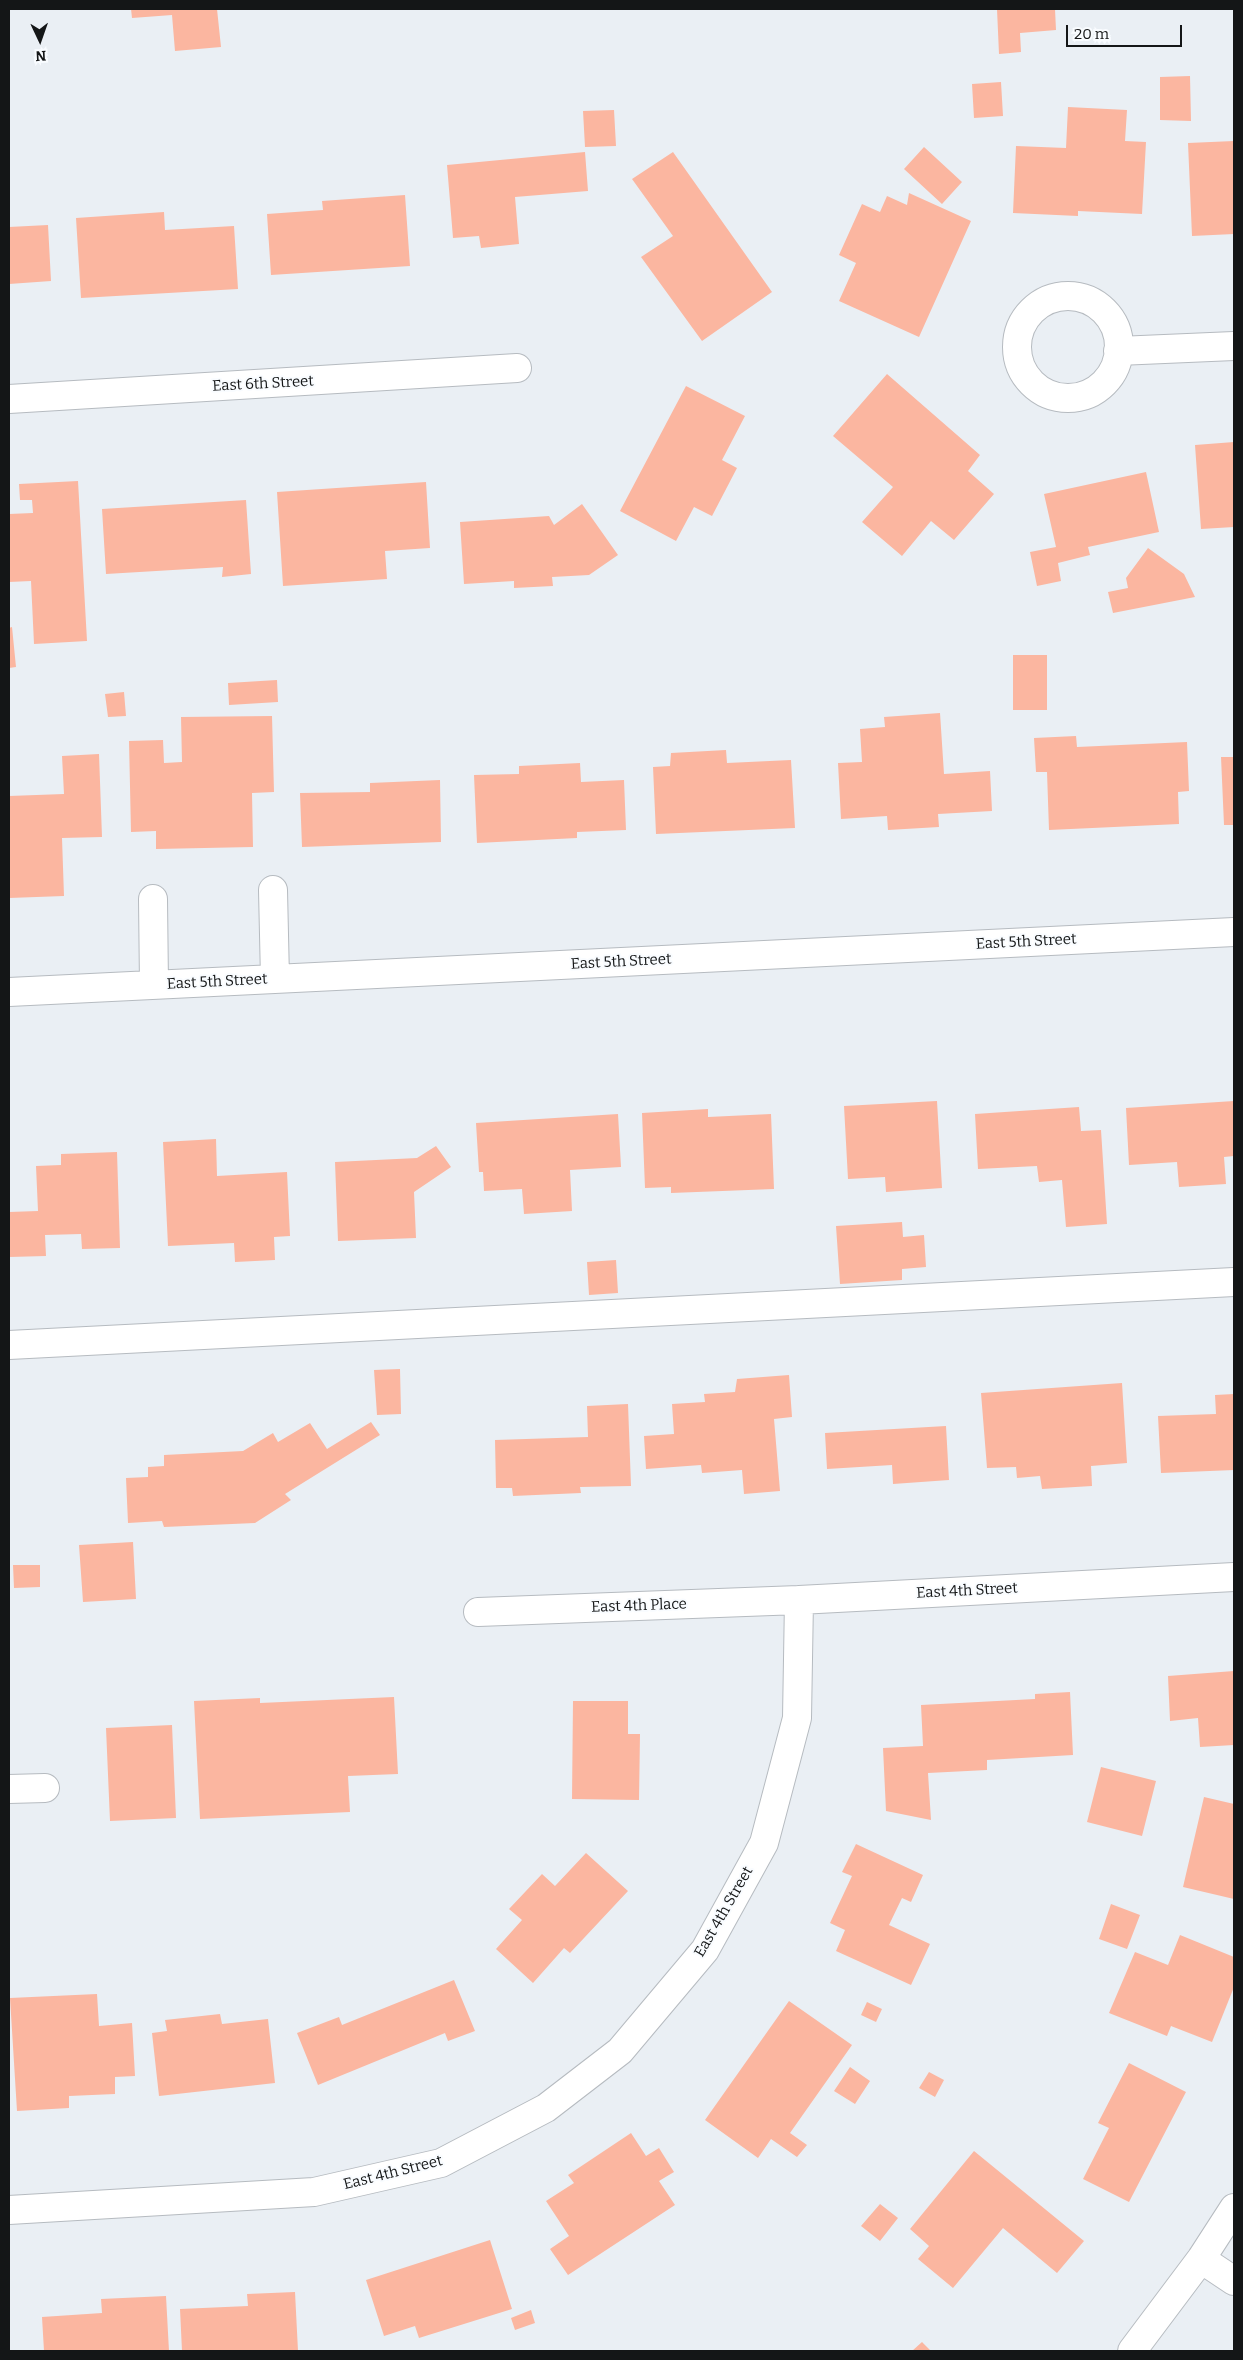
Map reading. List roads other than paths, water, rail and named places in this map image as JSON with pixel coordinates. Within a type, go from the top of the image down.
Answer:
[{"type":"street","points":[[1118,351],[1234,346]]},
{"type":"street","name":"East 6th Street","points":[[9,399],[517,368]]},
{"type":"street","points":[[273,890],[275,979]]},
{"type":"street","points":[[153,899],[154,985]]},
{"type":"street","name":"East 5th Street","points":[[9,992],[1234,932]]},
{"type":"street","points":[[9,1345],[1234,1282]]},
{"type":"street","name":"East 4th Street","points":[[9,2210],[314,2192],[441,2163],[546,2108],[620,2051],[705,1950],[764,1843],[797,1718],[799,1600],[1234,1577]]},
{"type":"street","name":"East 4th Place","points":[[478,1612],[799,1600]]},
{"type":"street","points":[[9,1789],[45,1788]]},
{"type":"street","points":[[1132,2351],[1201,2259],[1234,2208]]},
{"type":"street","points":[[1201,2259],[1234,2281]]}]
